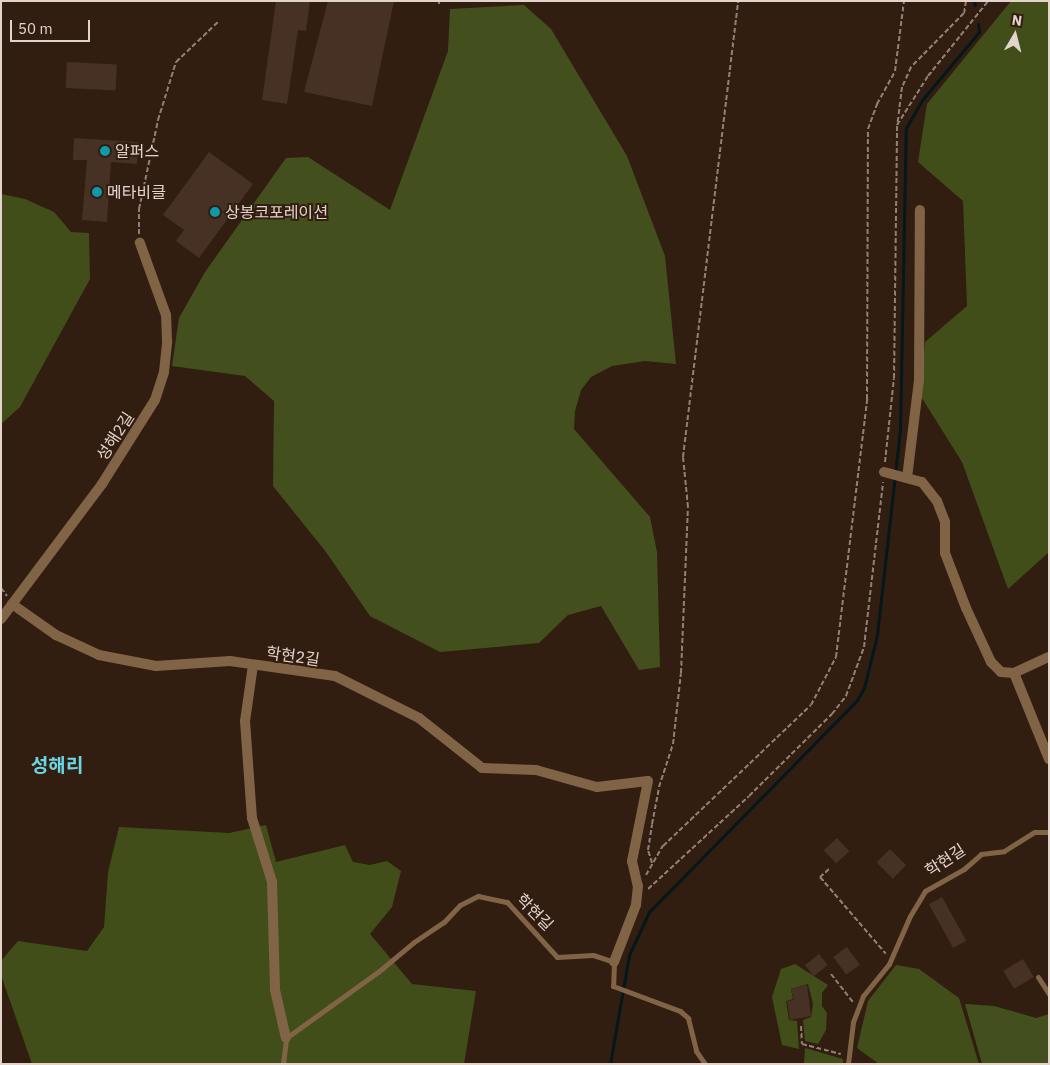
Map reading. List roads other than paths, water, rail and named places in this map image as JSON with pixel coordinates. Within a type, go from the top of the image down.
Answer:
[{"type":"street","points":[[907,478],[919,380],[920,210]]},
{"type":"street","name":"성해2길","points":[[1,619],[102,484],[155,400],[164,372],[167,341],[166,315],[140,243]]},
{"type":"street","points":[[884,472],[922,482],[937,501],[945,522],[945,553],[991,662],[1001,672],[1014,673],[1049,657]]},
{"type":"street","points":[[12,604],[56,635],[99,655],[156,666],[230,660],[253,665]]},
{"type":"street","name":"학현2길","points":[[286,1038],[275,990],[272,882],[252,818],[246,721],[253,665],[335,676],[419,718],[482,768],[536,770],[596,787],[648,780],[632,861],[638,886],[636,905],[614,962]]},
{"type":"street","points":[[1014,673],[1046,741],[1049,759]]},
{"type":"lane","name":"학현길","points":[[848,1064],[857,1008],[862,996],[891,959],[916,905],[935,883],[964,869],[981,854],[1004,851],[1035,832],[1049,832]]},
{"type":"lane","name":"학현길","points":[[286,1038],[378,972],[414,942],[444,922],[460,905],[478,896],[507,902],[557,957],[593,955],[614,962]]},
{"type":"lane","points":[[614,962],[613,986],[632,996],[680,1011],[688,1018],[696,1051],[704,1064]]},
{"type":"lane","points":[[1038,976],[1049,994]]},
{"type":"lane","points":[[283,1064],[286,1038]]},
{"type":"waterway","points":[[974,1],[975,5]]},
{"type":"waterway","points":[[610,1064],[629,955],[649,912],[857,700],[864,688],[877,635],[900,430],[906,128],[922,100],[979,32],[978,24]]},
{"type":"place","name":"알퍼스","points":[[105,151]]},
{"type":"place","name":"메타비클","points":[[97,192]]},
{"type":"place","name":"상봉코포레이션","points":[[215,212]]},
{"type":"district","name":"성해리","points":[[57,766]]}]
